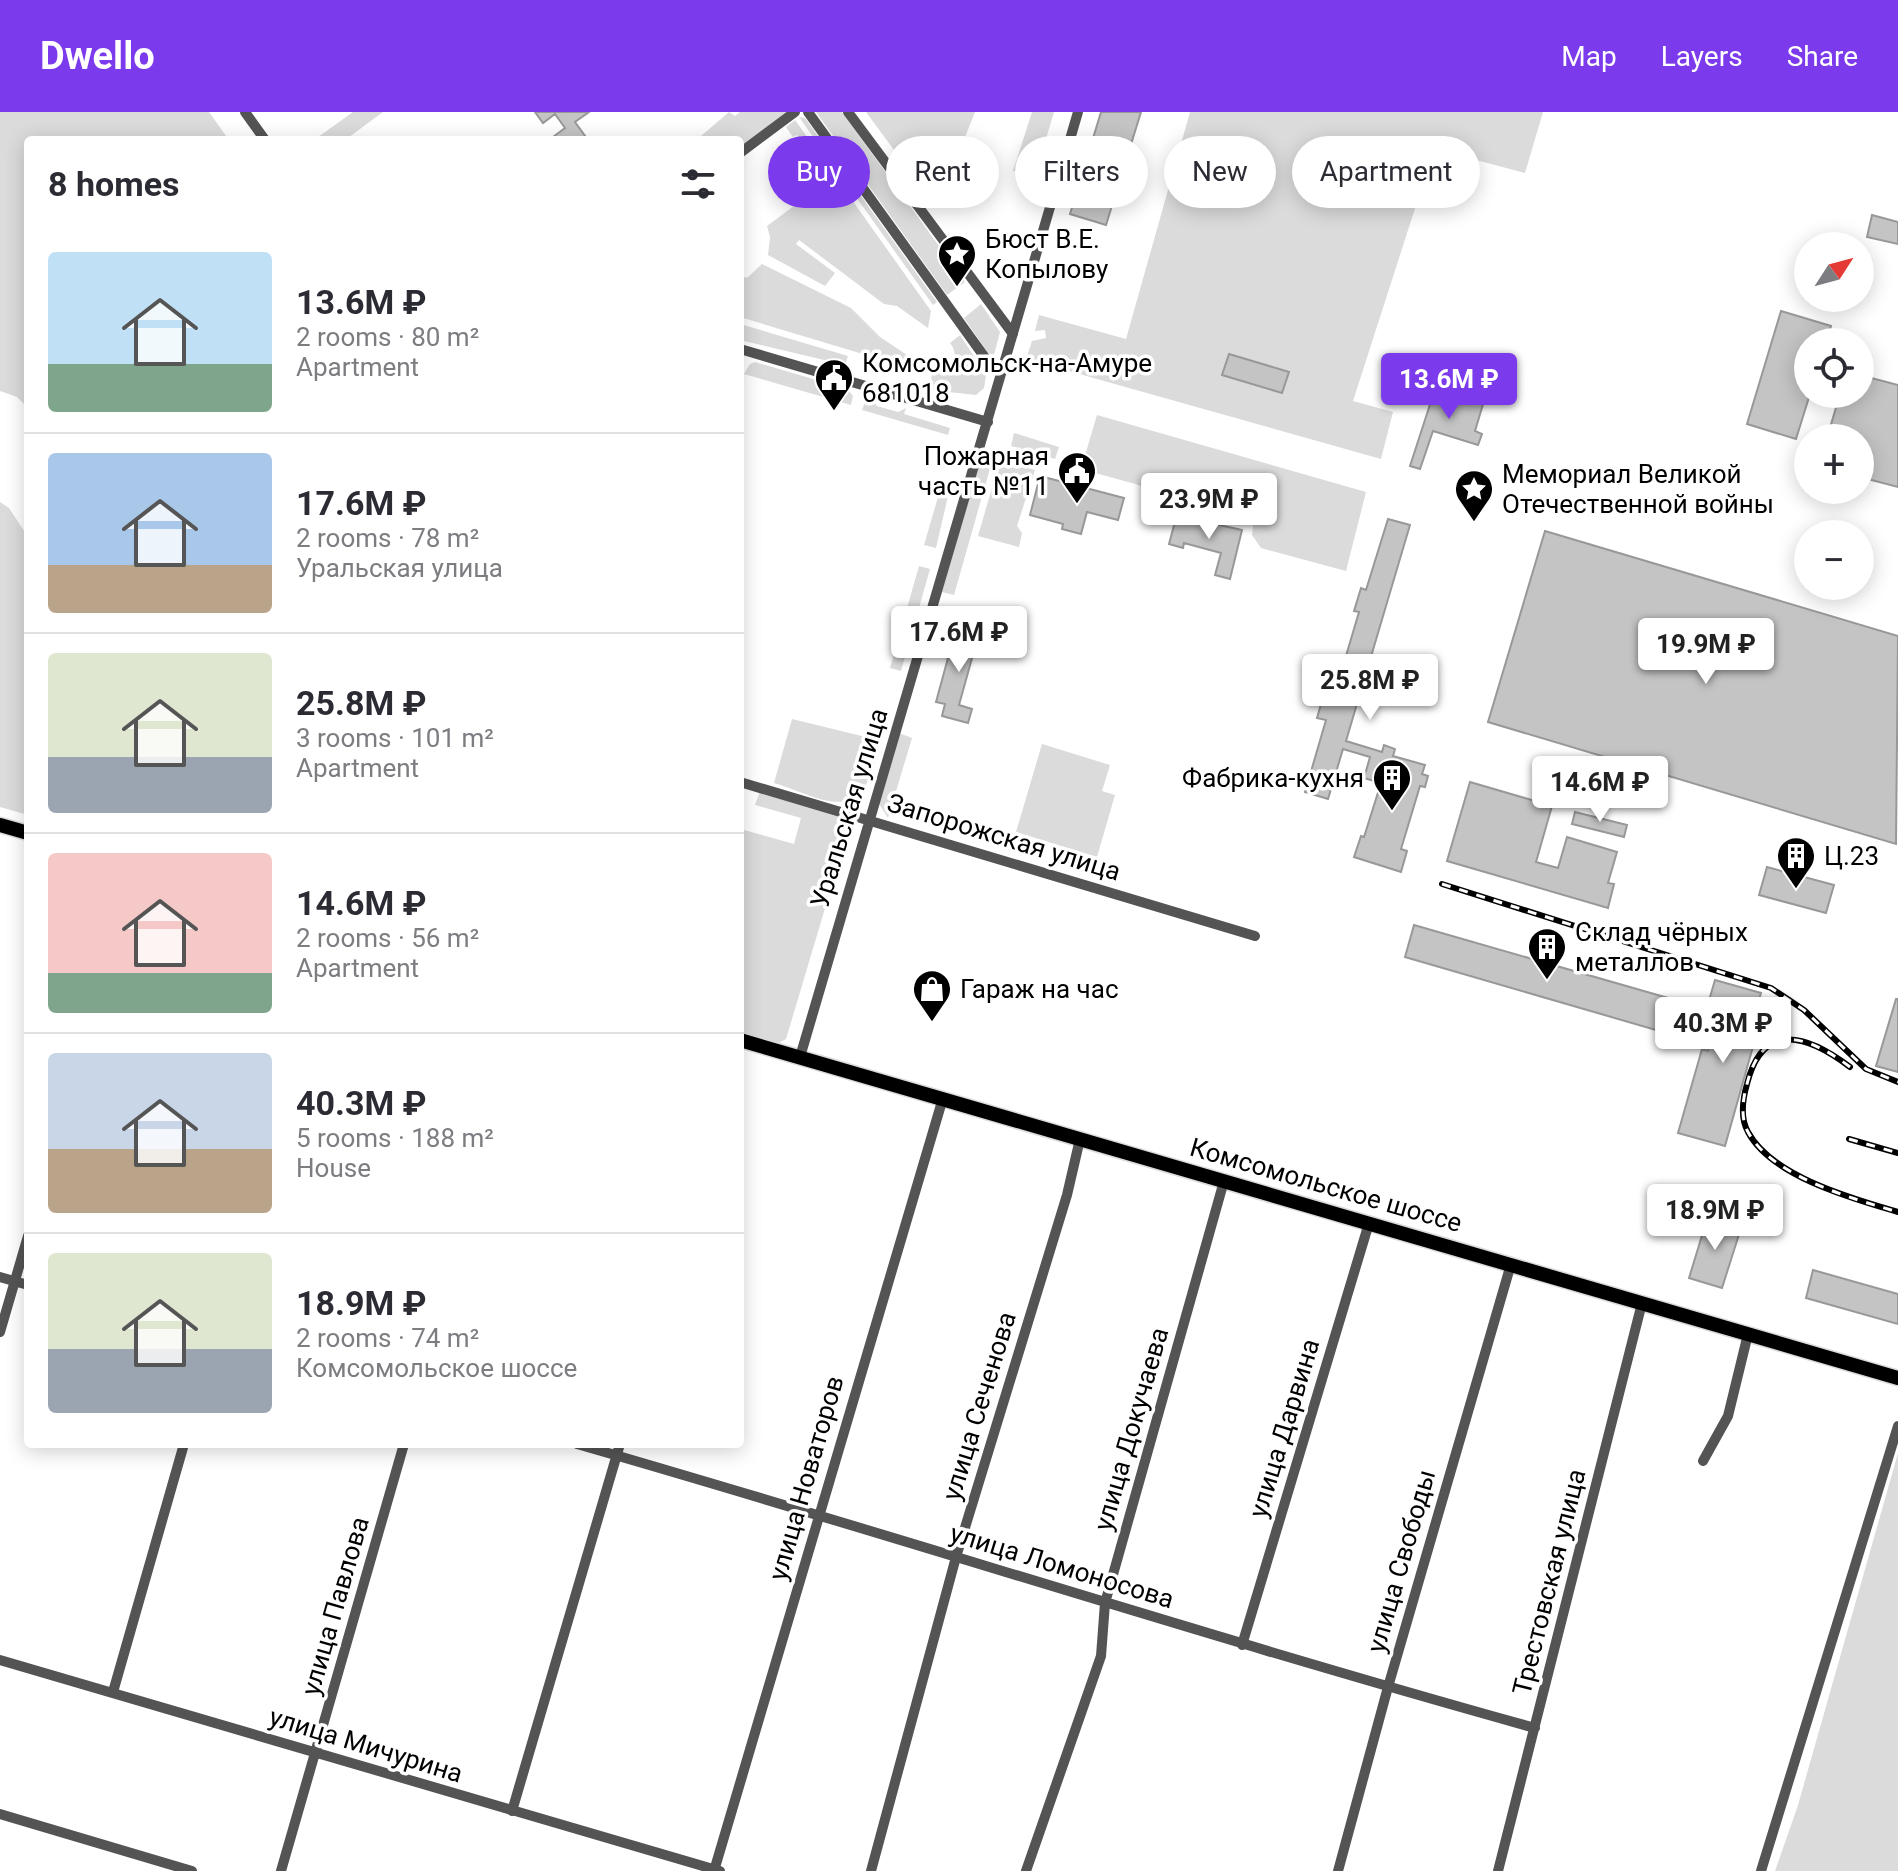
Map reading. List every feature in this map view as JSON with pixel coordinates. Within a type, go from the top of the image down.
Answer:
[{"type":"main road","points":[[0,825],[24,832]]},
{"type":"main road","name":"Комсомольское шоссе","points":[[744,1042],[1898,1378]]},
{"type":"street","points":[[245,112],[262,136]]},
{"type":"street","points":[[744,150],[795,112]]},
{"type":"street","points":[[808,112],[986,359],[1002,372]]},
{"type":"street","points":[[848,112],[1013,334]]},
{"type":"street","name":"Уральская улица","points":[[800,1057],[1078,112]]},
{"type":"street","points":[[744,350],[988,422]]},
{"type":"street","name":"Запорожская улица","points":[[744,783],[1255,936]]},
{"type":"street","name":"улица Новаторов","points":[[716,1870],[818,1514],[943,1098]]},
{"type":"street","name":"улица Сеченова","points":[[871,1871],[956,1557],[1067,1195],[1080,1139]]},
{"type":"street","name":"улица Докучаева","points":[[1026,1871],[1101,1656],[1105,1603],[1224,1181]]},
{"type":"street","name":"улица Дарвина","points":[[1242,1645],[1369,1223]]},
{"type":"street","points":[[0,1332],[24,1250]]},
{"type":"street","name":"улица Свободы","points":[[1338,1871],[1511,1264]]},
{"type":"street","points":[[0,1277],[24,1284]]},
{"type":"street","name":"Трестовская улица","points":[[1498,1871],[1642,1303]]},
{"type":"street","points":[[1703,1461],[1728,1416],[1748,1334]]},
{"type":"street","points":[[1761,1871],[1898,1426]]},
{"type":"street","points":[[113,1692],[183,1448]]},
{"type":"street","name":"улица Павлова","points":[[281,1871],[403,1448]]},
{"type":"street","name":"улица Ломоносова","points":[[590,1448],[818,1514],[1242,1645],[1535,1728]]},
{"type":"street","points":[[512,1811],[619,1448]]},
{"type":"street","name":"улица Мичурина","points":[[0,1660],[716,1870]]},
{"type":"street","points":[[0,1814],[192,1871]]},
{"type":"shaded area","points":[[0,112],[209,112],[226,136],[24,136],[24,404],[17,397],[0,391]]},
{"type":"shaded area","points":[[353,112],[383,112],[350,136],[320,136]]},
{"type":"shaded area","points":[[729,112],[735,116],[740,112],[788,112],[744,144],[744,136],[701,136]]},
{"type":"shaded area","points":[[816,112],[842,112],[859,136],[833,136]]},
{"type":"shaded area","points":[[866,112],[975,112],[966,136],[886,136],[886,139]]},
{"type":"shaded area","points":[[1032,112],[1054,112],[1047,136],[1024,136]]},
{"type":"shaded area","points":[[1190,112],[1543,112],[1525,173],[1480,161],[1480,136],[1292,136],[1292,208],[1415,208],[1353,401],[1393,412],[1381,459],[1026,359],[1032,341],[1046,338],[1045,330],[1035,331],[1039,315],[1126,339],[1164,204],[1164,208],[1276,208],[1276,136],[1183,136]]},
{"type":"shaded area","points":[[799,117],[805,118],[818,136],[813,136]]},
{"type":"shaded area","points":[[795,120],[806,136],[792,136],[786,127]]},
{"type":"shaded area","points":[[870,151],[886,173],[886,208],[911,208],[965,282],[947,295],[870,187]]},
{"type":"shaded area","points":[[791,208],[858,208],[931,311],[928,328],[897,306],[884,304],[799,240],[796,244],[835,273],[825,286],[768,255],[770,237],[767,226]]},
{"type":"shaded area","points":[[864,208],[870,208],[937,302],[933,305]]},
{"type":"shaded area","points":[[762,264],[851,308],[880,337],[910,357],[896,364],[744,318],[744,278]]},
{"type":"shaded area","points":[[981,304],[1000,332],[994,355],[988,353],[964,318]]},
{"type":"shaded area","points":[[744,325],[848,356],[845,365],[744,341]]},
{"type":"shaded area","points":[[960,335],[986,375],[984,388],[976,395],[930,390],[932,372],[946,370],[952,364],[955,354],[950,343]]},
{"type":"shaded area","points":[[755,362],[847,389],[853,396],[851,405],[744,374]]},
{"type":"shaded area","points":[[871,398],[877,406],[898,412],[906,408],[904,414],[950,428],[948,435],[862,410]]},
{"type":"shaded area","points":[[1097,415],[1366,492],[1346,571],[1261,548],[1252,535],[1254,517],[1081,469]]},
{"type":"shaded area","points":[[1014,433],[1059,447],[1055,459],[1011,446]]},
{"type":"shaded area","points":[[981,455],[993,458],[954,595],[942,592]]},
{"type":"shaded area","points":[[1000,460],[1035,470],[1017,526],[1022,533],[1019,547],[978,536]]},
{"type":"shaded area","points":[[943,480],[951,483],[936,548],[924,545]]},
{"type":"shaded area","points":[[0,502],[9,508],[24,531],[24,814],[0,807]]},
{"type":"shaded area","points":[[919,566],[930,569],[901,671],[890,668]]},
{"type":"shaded area","points":[[792,719],[873,741],[877,751],[874,762],[866,785],[857,796],[834,802],[774,783]]},
{"type":"shaded area","points":[[899,733],[912,738],[888,818],[878,802]]},
{"type":"shaded area","points":[[1042,744],[1110,765],[1102,791],[1115,795],[1097,857],[1016,832]]},
{"type":"shaded area","points":[[760,791],[852,818],[786,1039],[775,1045],[744,1036],[744,830],[794,844],[801,818],[755,805]]},
{"type":"shaded area","points":[[1898,1453],[1898,1871],[1775,1871],[1798,1805]]},
{"type":"building","points":[[535,112],[589,112],[575,122],[585,136],[554,136],[565,128],[555,114],[543,123]]},
{"type":"building","points":[[1101,112],[1141,112],[1134,136],[1094,136]]},
{"type":"building","points":[[1072,208],[1111,208],[1106,225],[1070,214]]},
{"type":"building","points":[[1872,215],[1898,222],[1898,244],[1874,239],[1874,232],[1868,232]]},
{"type":"building","points":[[1781,311],[1831,326],[1794,328],[1794,408],[1806,408],[1801,424],[1794,424],[1794,438],[1747,424]]},
{"type":"building","points":[[1229,354],[1289,372],[1282,393],[1222,375]]},
{"type":"building","points":[[1874,379],[1898,385],[1898,487],[1874,481],[1874,424],[1831,424],[1836,408],[1874,408]]},
{"type":"building","points":[[1436,386],[1484,401],[1475,431],[1482,434],[1478,445],[1433,431],[1420,469],[1410,466]]},
{"type":"building","name":"Пожарная часть №11","points":[[1040,476],[1124,498],[1118,520],[1087,512],[1081,534],[1062,529],[1063,524],[1030,515]]},
{"type":"building","points":[[1177,514],[1205,526],[1206,522],[1242,530],[1230,579],[1215,575],[1221,553],[1184,543],[1183,548],[1169,544]]},
{"type":"building","points":[[1388,519],[1410,525],[1346,741],[1382,752],[1384,745],[1395,749],[1393,756],[1425,765],[1422,774],[1428,776],[1425,787],[1420,786],[1401,849],[1407,851],[1401,872],[1354,857],[1361,836],[1364,837],[1381,783],[1364,778],[1370,757],[1343,749],[1328,799],[1305,792],[1326,720],[1317,718],[1325,690],[1335,693],[1359,612],[1354,611],[1361,588],[1366,590]]},
{"type":"building","points":[[1545,531],[1898,636],[1896,844],[1488,722]]},
{"type":"building","points":[[967,626],[989,632],[986,642],[977,640],[959,705],[972,709],[968,723],[942,716],[945,704],[936,702],[954,636],[964,639]]},
{"type":"building","points":[[1470,782],[1552,806],[1536,862],[1558,868],[1567,837],[1617,852],[1608,883],[1614,884],[1608,908],[1447,861]]},
{"type":"building","points":[[1575,812],[1627,825],[1624,837],[1572,824]]},
{"type":"building","name":"Ц.23","points":[[1767,867],[1834,885],[1826,913],[1759,895]]},
{"type":"building","name":"Склад чёрных металлов","points":[[1414,925],[1689,1004],[1680,1037],[1405,957]]},
{"type":"building","points":[[1715,980],[1761,993],[1756,1009],[1763,1011],[1725,1146],[1678,1133],[1702,1049],[1708,1051],[1720,1007],[1708,1004]]},
{"type":"building","points":[[1898,999],[1898,1072],[1876,1066]]},
{"type":"building","points":[[1708,1216],[1742,1225],[1722,1288],[1689,1278]]},
{"type":"building","points":[[1813,1270],[1898,1294],[1898,1324],[1806,1298]]},
{"type":"railway","points":[[1442,884],[1771,988],[1804,1010],[1866,1069],[1898,1082]]},
{"type":"railway","points":[[1850,1067],[1819,1047],[1789,1040],[1776,1042],[1764,1050],[1754,1063],[1743,1102],[1745,1126],[1760,1148],[1794,1174],[1838,1193],[1898,1212]]},
{"type":"railway","points":[[1849,1139],[1898,1153]]},
{"type":"place","name":"Бюст В.Е. Копылову","points":[[957,288]]},
{"type":"place","name":"Комсомольск-на-Амуре 681018","points":[[834,412]]},
{"type":"place","name":"Пожарная часть №11","points":[[1077,505]]},
{"type":"place","name":"Мемориал Великой Отечественной войны","points":[[1474,523]]},
{"type":"place","name":"Фабрика-кухня","points":[[1392,812]]},
{"type":"place","name":"Ц.23","points":[[1796,890]]},
{"type":"place","name":"Склад чёрных металлов","points":[[1547,981]]},
{"type":"place","name":"Гараж на час","points":[[932,1023]]}]
